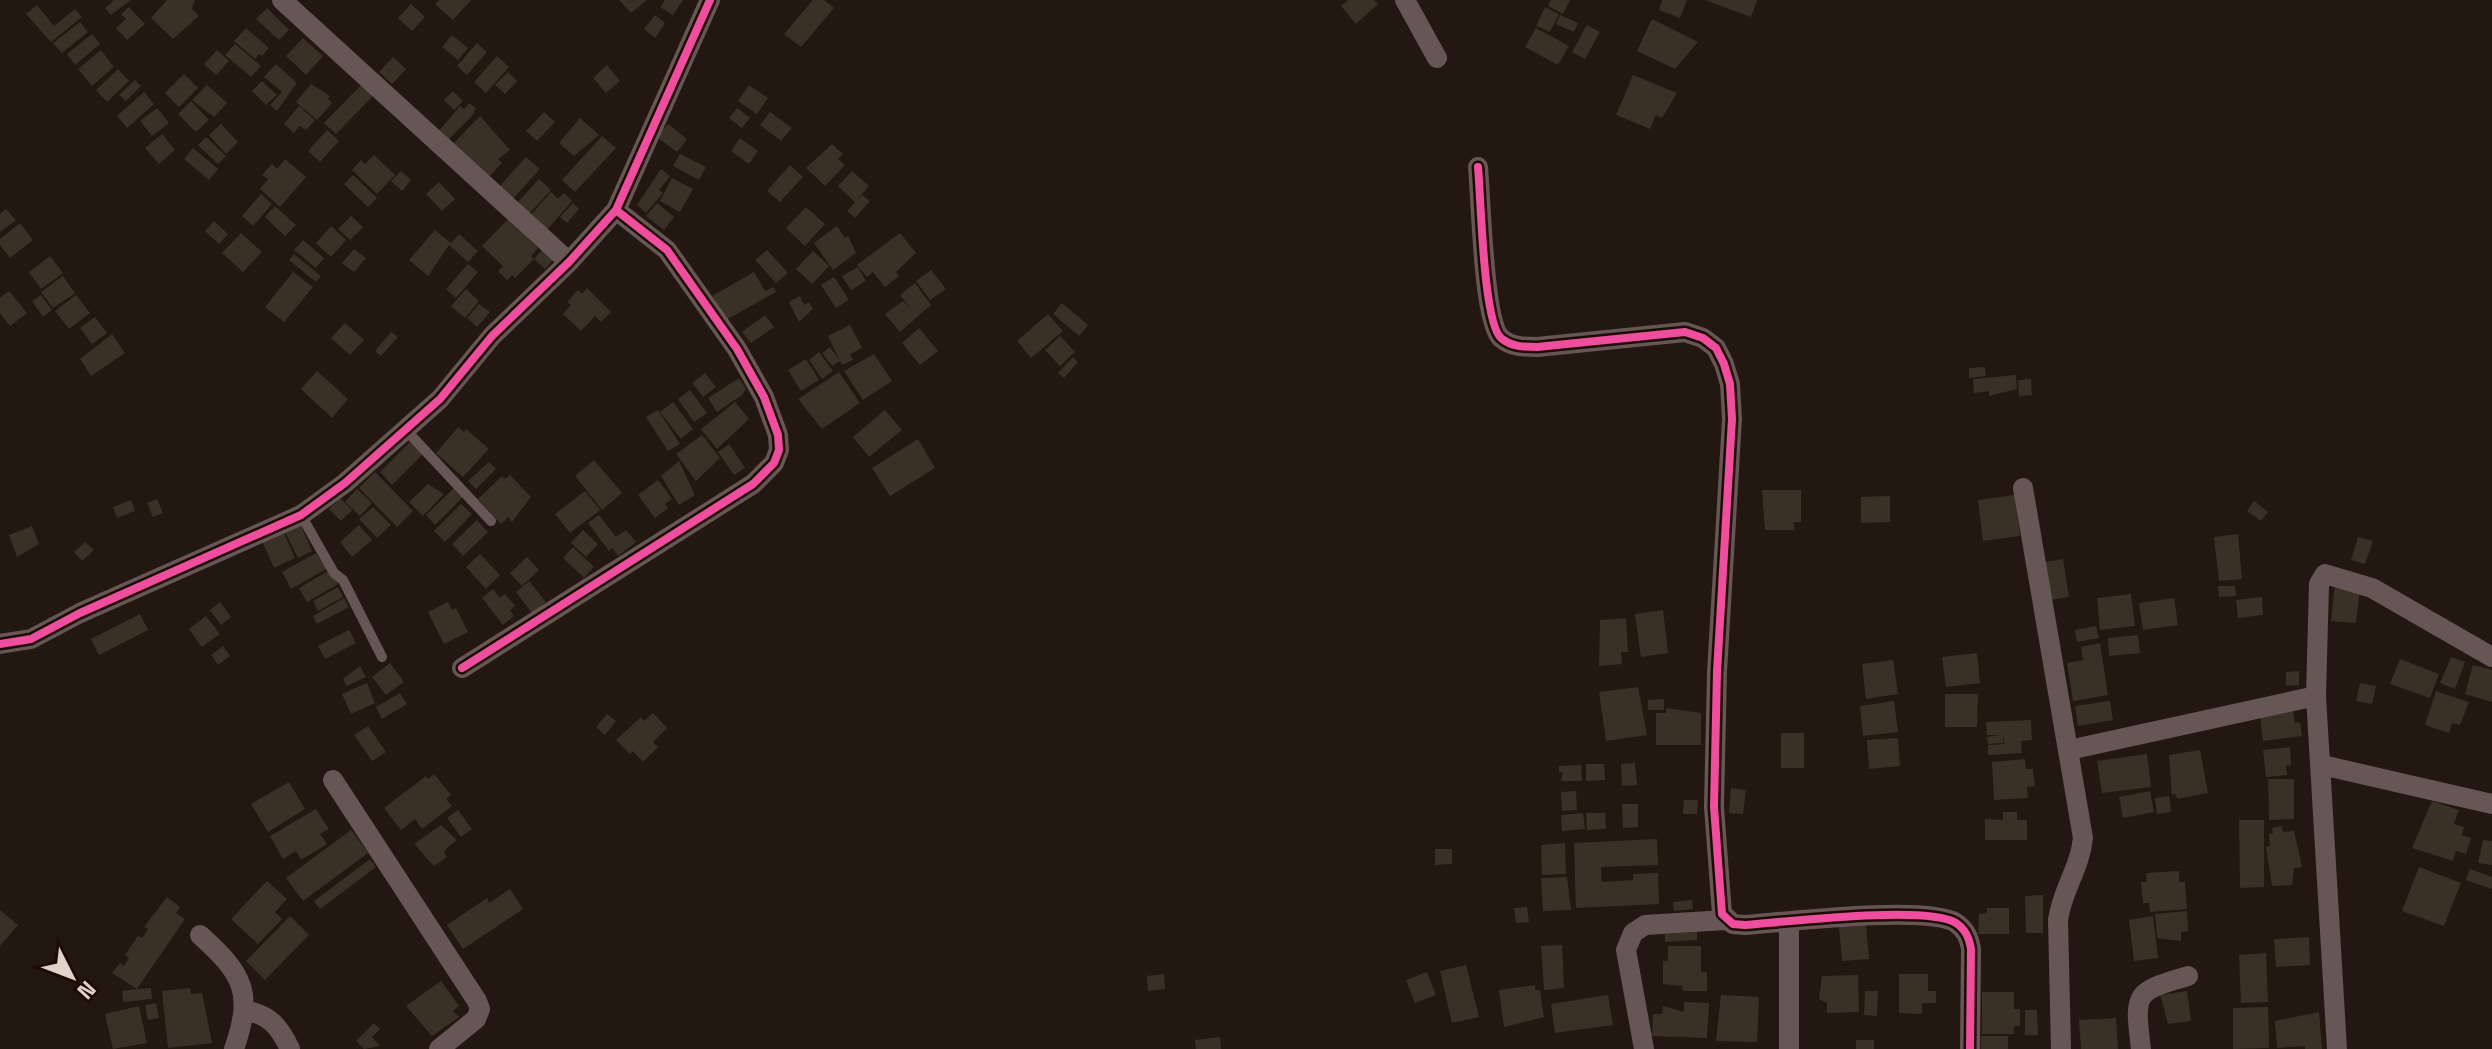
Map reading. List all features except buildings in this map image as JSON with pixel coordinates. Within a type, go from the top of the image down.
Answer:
[{"type":"street","points":[[282,0],[569,262]]},
{"type":"street","points":[[0,644],[31,639],[80,613],[301,515],[345,483],[440,399],[492,336],[569,262],[616,210],[710,0]]},
{"type":"street","points":[[1405,0],[1437,58]]},
{"type":"street","points":[[1478,167],[1487,288],[1494,327],[1501,339],[1516,346],[1537,347],[1685,332],[1703,338],[1716,348],[1724,364],[1730,384],[1732,419],[1717,672],[1714,807],[1720,907],[1726,920]]},
{"type":"street","points":[[462,668],[753,484],[774,463],[779,450],[778,435],[764,397],[737,349],[667,250],[616,210]]},
{"type":"street","points":[[2023,488],[2083,838],[2081,858],[2061,901],[2058,920],[2061,1049]]},
{"type":"street","points":[[2337,1049],[2316,696],[2319,584],[2325,574],[2372,588],[2492,657]]},
{"type":"street","points":[[2069,750],[2316,696]]},
{"type":"street","points":[[2322,765],[2492,804]]},
{"type":"street","points":[[333,780],[477,1001],[480,1009],[476,1019],[439,1049]]},
{"type":"street","points":[[1644,1049],[1626,950],[1633,933],[1645,925],[1726,920],[1745,925],[1912,916],[1953,921],[1968,936],[1971,949],[1970,1049]]},
{"type":"street","points":[[1789,922],[1789,1049]]},
{"type":"street","points":[[200,935],[233,965],[244,1010],[234,1049]]},
{"type":"street","points":[[2141,1049],[2140,997],[2148,988],[2188,976]]},
{"type":"street","points":[[244,1010],[262,1013],[274,1021],[290,1049]]},
{"type":"lane","points":[[405,429],[491,521]]},
{"type":"lane","points":[[301,515],[334,573],[343,580],[382,657]]},
{"type":"cycle path","points":[[0,644],[31,639],[80,613],[301,515],[345,483],[440,399],[492,336],[569,262],[616,210],[710,0]]},
{"type":"cycle path","points":[[1478,167],[1490,309],[1501,338],[1514,345],[1537,347],[1685,332],[1703,338],[1716,348],[1724,364],[1730,384],[1732,419],[1717,672],[1714,807],[1722,914],[1733,924],[1745,925],[1887,915],[1916,915],[1956,923],[1966,934],[1971,949],[1970,1049]]},
{"type":"cycle path","points":[[462,668],[753,484],[774,463],[779,450],[778,435],[764,397],[737,349],[667,250],[616,210]]}]
